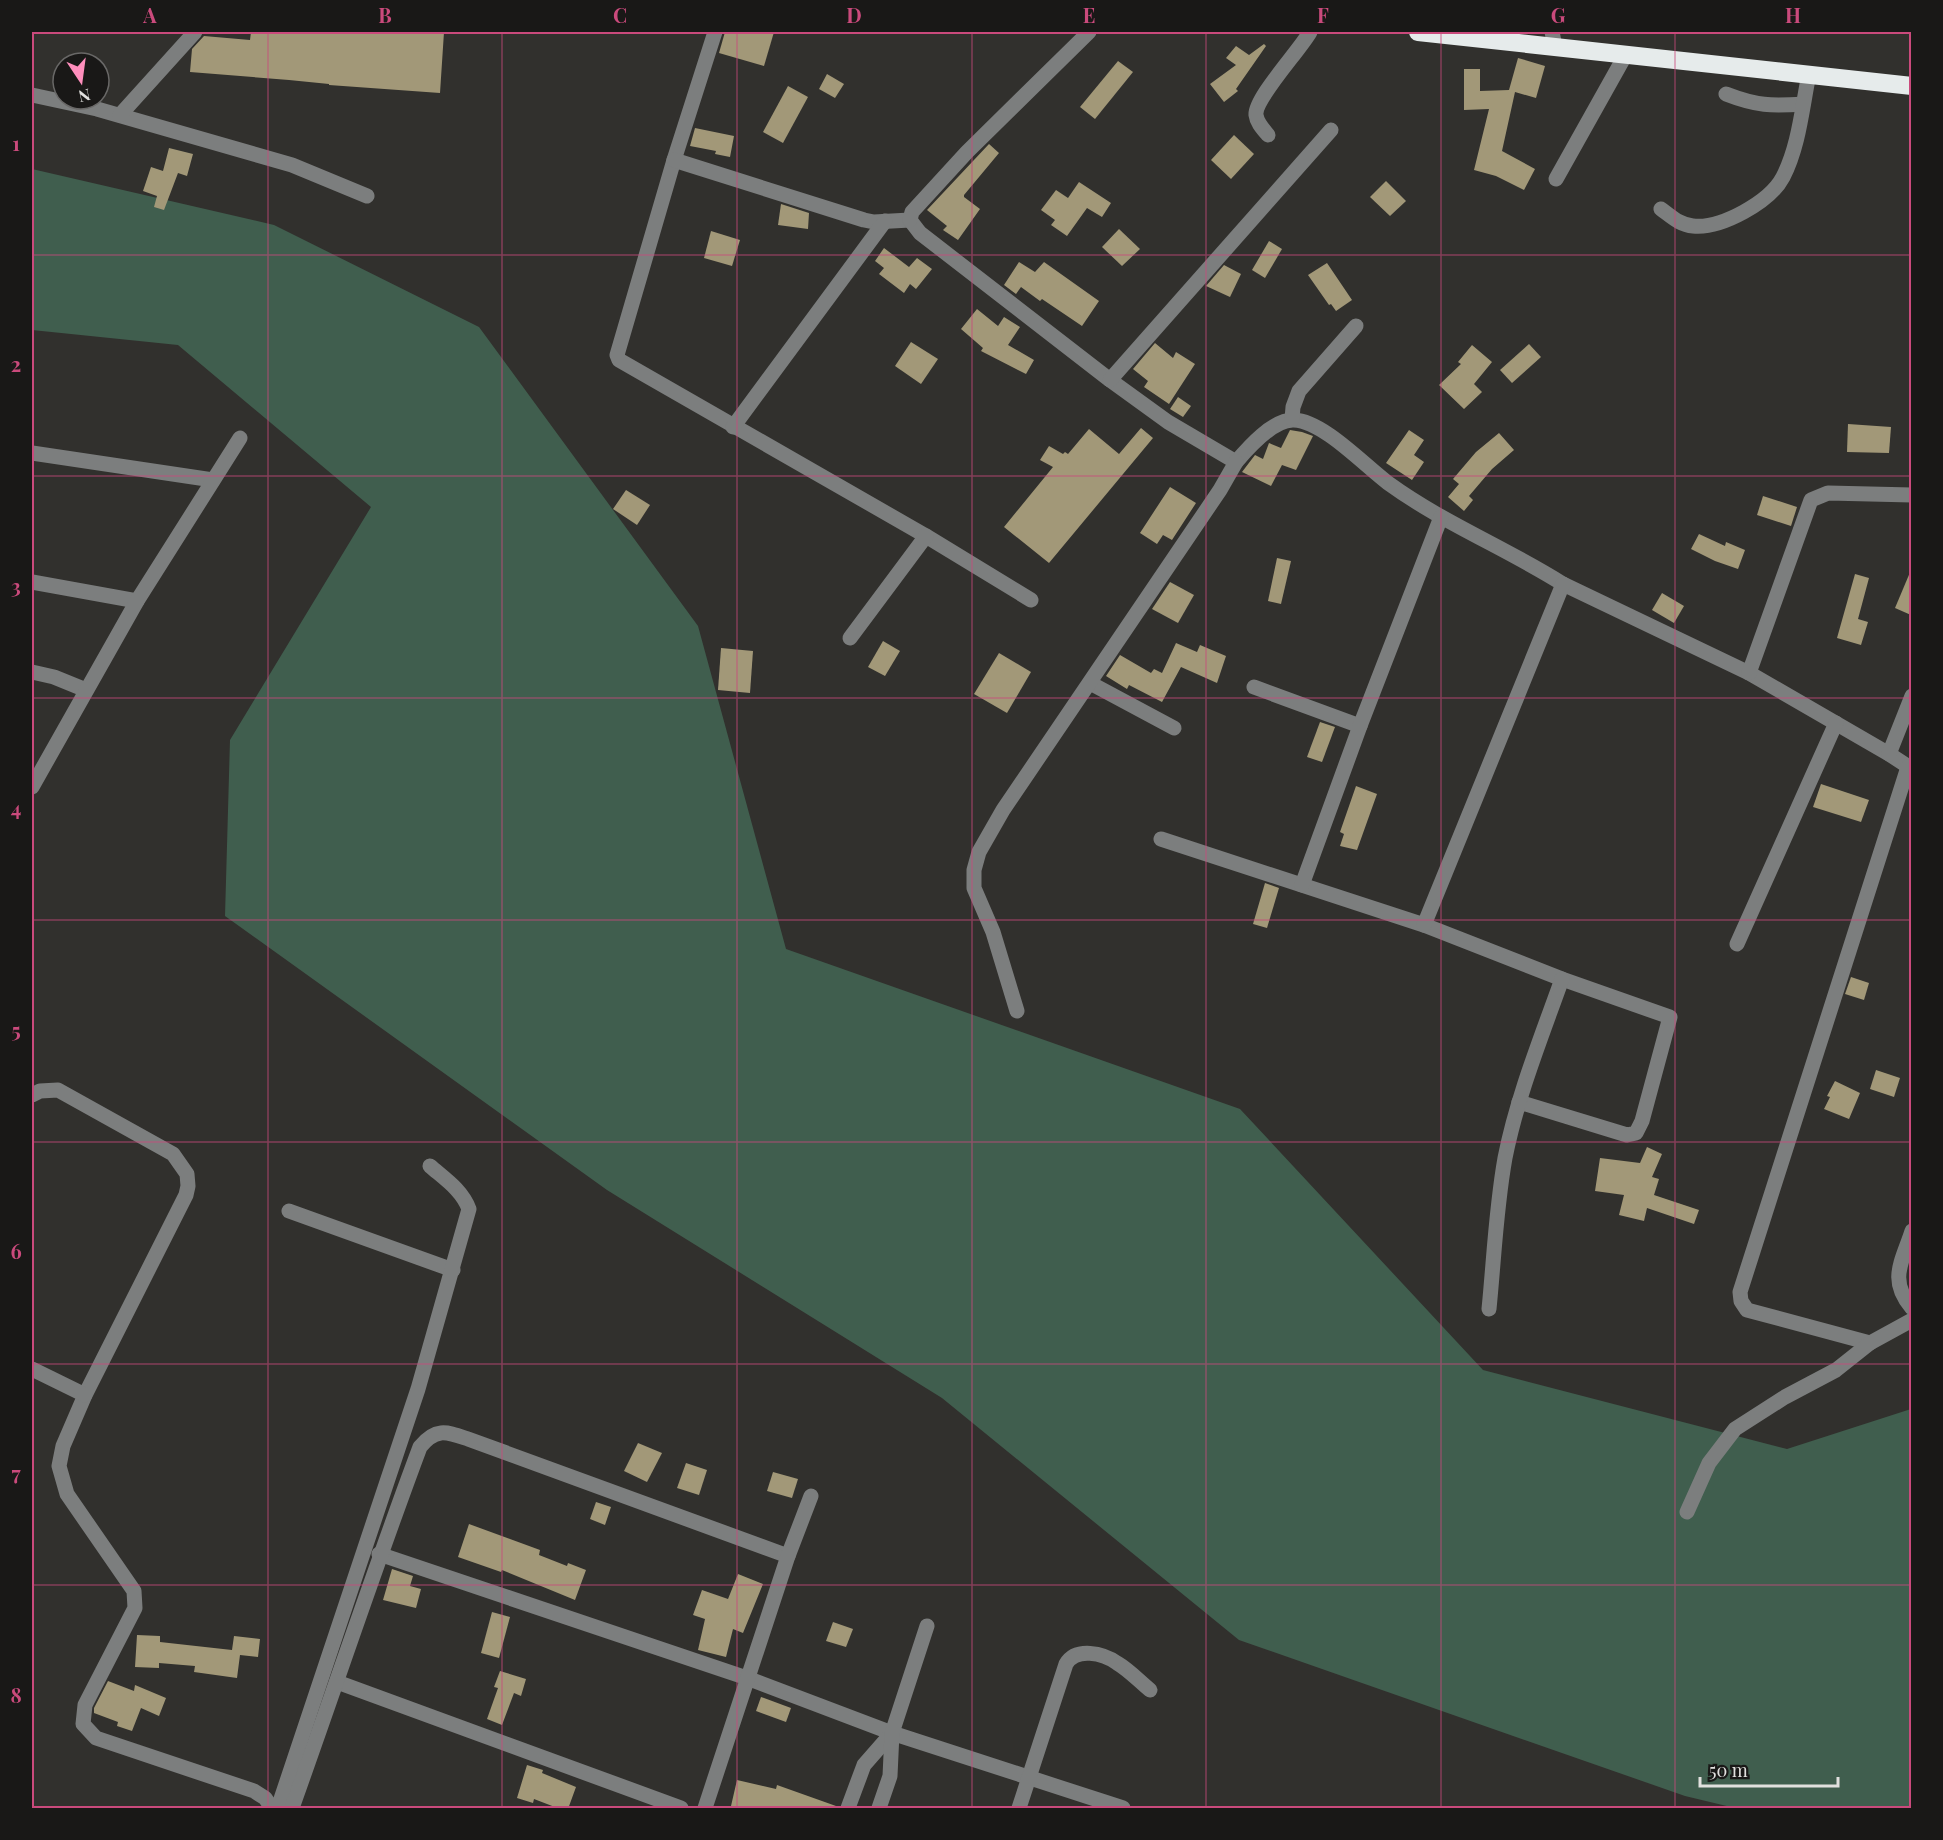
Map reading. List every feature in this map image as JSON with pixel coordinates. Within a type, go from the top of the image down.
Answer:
[{"type":"highway","points":[[1418,32],[1554,39],[1626,54],[1911,86]]},
{"type":"street","points":[[120,115],[195,32]]},
{"type":"street","points":[[715,32],[674,160],[617,355],[623,364],[926,536],[1031,600]]},
{"type":"street","points":[[910,220],[912,212],[967,152],[1089,32]]},
{"type":"street","points":[[1268,135],[1258,123],[1255,112],[1261,98],[1310,32]]},
{"type":"street","points":[[1556,179],[1626,54]]},
{"type":"street","points":[[1661,209],[1681,224],[1696,227],[1729,220],[1756,205],[1782,179],[1794,151],[1809,74]]},
{"type":"street","points":[[1726,94],[1761,105],[1803,104]]},
{"type":"street","points":[[32,95],[120,115],[292,165],[367,196]]},
{"type":"street","points":[[1110,380],[1331,130]]},
{"type":"street","points":[[674,160],[864,220],[910,220]]},
{"type":"street","points":[[910,220],[920,233],[1110,380],[1168,422],[1236,462]]},
{"type":"street","points":[[733,427],[885,221]]},
{"type":"street","points":[[1292,419],[1293,407],[1299,391],[1356,326]]},
{"type":"street","points":[[1017,1011],[993,932],[974,888],[974,870],[979,852],[1003,810],[1220,490],[1236,462],[1267,431],[1280,423],[1292,419],[1314,427],[1344,445],[1389,483],[1441,517],[1538,568],[1563,584],[1749,674],[1910,768],[1740,1292],[1741,1301],[1747,1310],[1870,1343]]},
{"type":"street","points":[[32,786],[137,601],[240,438]]},
{"type":"street","points":[[32,453],[213,480]]},
{"type":"street","points":[[1749,674],[1811,500],[1828,493],[1911,495]]},
{"type":"street","points":[[1302,885],[1360,726],[1441,517]]},
{"type":"street","points":[[850,639],[926,536]]},
{"type":"street","points":[[32,582],[137,601]]},
{"type":"street","points":[[1424,925],[1563,584]]},
{"type":"street","points":[[32,672],[54,677],[86,690]]},
{"type":"street","points":[[1089,683],[1174,728]]},
{"type":"street","points":[[1254,687],[1360,726]]},
{"type":"street","points":[[1889,754],[1911,696]]},
{"type":"street","points":[[1737,944],[1836,723]]},
{"type":"street","points":[[1161,839],[1424,925],[1562,979],[1671,1017],[1640,1128],[1636,1133],[1627,1135],[1519,1102]]},
{"type":"street","points":[[1489,1309],[1501,1184],[1519,1102],[1562,979]]},
{"type":"street","points":[[32,1095],[40,1090],[58,1090],[173,1154],[187,1174],[188,1186],[186,1195],[85,1395],[61,1454],[59,1466],[62,1480],[72,1503],[134,1591],[135,1608],[85,1705],[83,1724],[96,1738],[254,1791],[265,1798],[272,1809]]},
{"type":"street","points":[[278,1809],[418,1389],[469,1209],[465,1199],[456,1188],[430,1166]]},
{"type":"street","points":[[289,1211],[453,1270]]},
{"type":"street","points":[[1911,1231],[1897,1279],[1901,1292],[1911,1308]]},
{"type":"street","points":[[1687,1512],[1709,1463],[1735,1429],[1785,1397],[1836,1370],[1870,1343],[1911,1320]]},
{"type":"street","points":[[32,1369],[85,1395]]},
{"type":"street","points":[[292,1809],[379,1554],[420,1447],[428,1437],[439,1433],[449,1433],[468,1439],[788,1556]]},
{"type":"street","points":[[705,1809],[788,1556],[811,1496]]},
{"type":"street","points":[[379,1554],[747,1678],[892,1733],[1123,1809]]},
{"type":"street","points":[[879,1809],[890,1776],[892,1733],[927,1626]]},
{"type":"street","points":[[1019,1809],[1070,1657],[1078,1653],[1098,1655],[1116,1662],[1150,1690]]},
{"type":"street","points":[[337,1682],[681,1809]]},
{"type":"street","points":[[848,1809],[864,1764],[892,1733]]},
{"type":"green space","points":[[32,169],[274,225],[479,327],[698,626],[786,949],[1240,1109],[1483,1370],[1787,1449],[1911,1409],[1911,1808],[1735,1808],[1685,1796],[1239,1640],[942,1398],[607,1190],[225,916],[230,740],[371,507],[178,345],[32,330]]},
{"type":"building","points":[[251,32],[444,32],[440,93],[190,72],[192,49],[204,36],[250,40]]},
{"type":"building","points":[[725,32],[774,32],[764,66],[719,53]]},
{"type":"building","points":[[1264,44],[1266,46],[1236,89],[1238,91],[1224,102],[1210,84],[1236,65],[1226,58],[1236,46],[1249,55]]},
{"type":"building","points":[[1518,58],[1545,66],[1536,98],[1515,92],[1502,151],[1535,169],[1524,190],[1496,176],[1474,170],[1489,109],[1464,110],[1464,69],[1480,69],[1480,91],[1509,90]]},
{"type":"building","points":[[1118,61],[1133,72],[1095,119],[1080,107]]},
{"type":"building","points":[[827,74],[844,84],[835,98],[819,89]]},
{"type":"building","points":[[788,86],[808,97],[783,143],[763,132]]},
{"type":"building","points":[[695,128],[734,136],[730,157],[715,154],[716,151],[690,146]]},
{"type":"building","points":[[1234,135],[1254,154],[1231,179],[1211,160]]},
{"type":"building","points":[[989,144],[999,153],[964,195],[980,209],[958,240],[943,230],[947,226],[927,210]]},
{"type":"building","points":[[169,148],[193,154],[187,176],[178,173],[164,210],[154,207],[157,196],[143,191],[151,167],[163,171]]},
{"type":"building","points":[[1386,181],[1406,201],[1390,216],[1370,197]]},
{"type":"building","points":[[1079,182],[1111,203],[1102,217],[1087,208],[1067,236],[1051,225],[1055,220],[1041,210],[1056,190],[1068,198]]},
{"type":"building","points":[[781,204],[809,213],[808,229],[778,225]]},
{"type":"building","points":[[1119,229],[1140,249],[1122,266],[1102,247]]},
{"type":"building","points":[[711,231],[740,240],[732,266],[704,258]]},
{"type":"building","points":[[1269,241],[1282,249],[1265,278],[1252,270]]},
{"type":"building","points":[[884,248],[909,267],[917,258],[932,269],[916,289],[910,284],[904,293],[879,274],[884,268],[875,261]]},
{"type":"building","points":[[1019,262],[1035,272],[1044,262],[1099,301],[1082,326],[1021,287],[1016,294],[1004,285]]},
{"type":"building","points":[[1327,263],[1352,300],[1336,311],[1331,304],[1329,305],[1308,275]]},
{"type":"building","points":[[1224,265],[1241,274],[1230,297],[1206,286]]},
{"type":"building","points":[[977,309],[998,326],[1004,317],[1020,327],[1008,345],[1034,360],[1026,374],[981,351],[983,348],[961,329]]},
{"type":"building","points":[[911,342],[938,359],[921,384],[895,366]]},
{"type":"building","points":[[1155,343],[1173,358],[1176,352],[1195,364],[1169,404],[1144,387],[1148,381],[1133,369]]},
{"type":"building","points":[[1529,344],[1541,357],[1512,383],[1500,370]]},
{"type":"building","points":[[1472,345],[1492,362],[1474,384],[1482,392],[1464,409],[1439,385],[1461,364],[1458,362]]},
{"type":"building","points":[[1178,397],[1191,406],[1183,417],[1170,409]]},
{"type":"building","points":[[1848,424],[1891,427],[1889,453],[1847,452]]},
{"type":"building","points":[[1141,428],[1153,438],[1049,563],[1004,527],[1053,467],[1040,460],[1049,446],[1063,454],[1065,452],[1068,454],[1089,429],[1119,454]]},
{"type":"building","points":[[1290,430],[1313,436],[1296,470],[1282,465],[1271,486],[1242,472],[1255,455],[1263,459],[1269,443],[1281,448]]},
{"type":"building","points":[[1409,430],[1424,440],[1414,455],[1424,462],[1412,480],[1386,463]]},
{"type":"building","points":[[1499,433],[1514,450],[1492,469],[1469,496],[1473,500],[1464,511],[1448,497],[1459,484],[1453,479],[1476,452]]},
{"type":"building","points":[[1170,487],[1196,503],[1172,540],[1163,535],[1157,544],[1140,533]]},
{"type":"building","points":[[626,490],[650,505],[637,525],[613,509]]},
{"type":"building","points":[[1763,496],[1797,507],[1791,526],[1757,515]]},
{"type":"building","points":[[1699,534],[1725,546],[1726,542],[1745,550],[1738,569],[1691,549]]},
{"type":"building","points":[[1277,558],[1291,561],[1281,604],[1268,601]]},
{"type":"building","points":[[1911,570],[1911,615],[1895,608]]},
{"type":"building","points":[[1855,574],[1869,578],[1858,619],[1868,622],[1861,645],[1837,638]]},
{"type":"building","points":[[1170,582],[1194,595],[1178,623],[1152,609]]},
{"type":"building","points":[[1662,593],[1684,606],[1674,623],[1652,610]]},
{"type":"building","points":[[883,641],[900,651],[885,676],[868,667]]},
{"type":"building","points":[[1176,643],[1197,652],[1200,645],[1226,656],[1217,683],[1181,667],[1162,702],[1129,685],[1127,689],[1106,676],[1120,655],[1151,673],[1154,669],[1162,673]]},
{"type":"building","points":[[721,648],[753,651],[750,693],[718,690]]},
{"type":"building","points":[[999,653],[1031,672],[1007,713],[974,694]]},
{"type":"building","points":[[1320,722],[1335,727],[1322,762],[1307,757]]},
{"type":"building","points":[[1821,784],[1869,800],[1861,822],[1813,807]]},
{"type":"building","points":[[1356,786],[1377,794],[1357,850],[1340,846],[1344,834],[1340,832]]},
{"type":"building","points":[[1265,883],[1279,888],[1267,928],[1253,924]]},
{"type":"building","points":[[1851,977],[1869,983],[1864,1000],[1845,994]]},
{"type":"building","points":[[1876,1070],[1900,1078],[1894,1097],[1870,1089]]},
{"type":"building","points":[[1835,1081],[1860,1093],[1849,1119],[1824,1109],[1830,1097],[1827,1096]]},
{"type":"building","points":[[1647,1147],[1662,1154],[1652,1177],[1659,1179],[1654,1195],[1699,1210],[1694,1224],[1647,1208],[1644,1221],[1619,1215],[1624,1195],[1595,1191],[1600,1158],[1640,1163]]},
{"type":"building","points":[[638,1443],[662,1453],[647,1482],[624,1471]]},
{"type":"building","points":[[686,1463],[707,1470],[699,1495],[677,1488]]},
{"type":"building","points":[[773,1472],[798,1479],[792,1498],[767,1491]]},
{"type":"building","points":[[596,1502],[611,1507],[605,1525],[590,1519]]},
{"type":"building","points":[[469,1524],[540,1550],[539,1555],[567,1566],[568,1563],[586,1570],[575,1600],[502,1570],[501,1572],[458,1557]]},
{"type":"building","points":[[392,1569],[413,1576],[410,1586],[421,1589],[416,1608],[383,1600]]},
{"type":"building","points":[[738,1574],[763,1584],[743,1633],[733,1629],[726,1657],[698,1650],[705,1619],[693,1615],[702,1590],[728,1599]]},
{"type":"building","points":[[492,1612],[510,1617],[499,1658],[481,1653]]},
{"type":"building","points":[[833,1622],[853,1629],[846,1647],[826,1641]]},
{"type":"building","points":[[137,1635],[160,1636],[160,1642],[232,1650],[234,1636],[260,1639],[258,1657],[240,1655],[237,1678],[194,1672],[195,1666],[159,1663],[159,1668],[135,1667]]},
{"type":"building","points":[[500,1671],[526,1679],[521,1696],[514,1693],[502,1725],[487,1719],[498,1688],[494,1687]]},
{"type":"building","points":[[108,1681],[134,1691],[135,1685],[166,1698],[159,1716],[141,1708],[132,1731],[117,1726],[118,1722],[94,1713],[94,1708]]},
{"type":"building","points":[[761,1697],[791,1708],[786,1722],[756,1711]]},
{"type":"building","points":[[527,1765],[543,1770],[542,1773],[576,1787],[568,1809],[560,1809],[534,1799],[533,1803],[517,1798]]},
{"type":"building","points":[[737,1780],[776,1789],[777,1785],[836,1806],[836,1809],[741,1809],[731,1806]]}]
